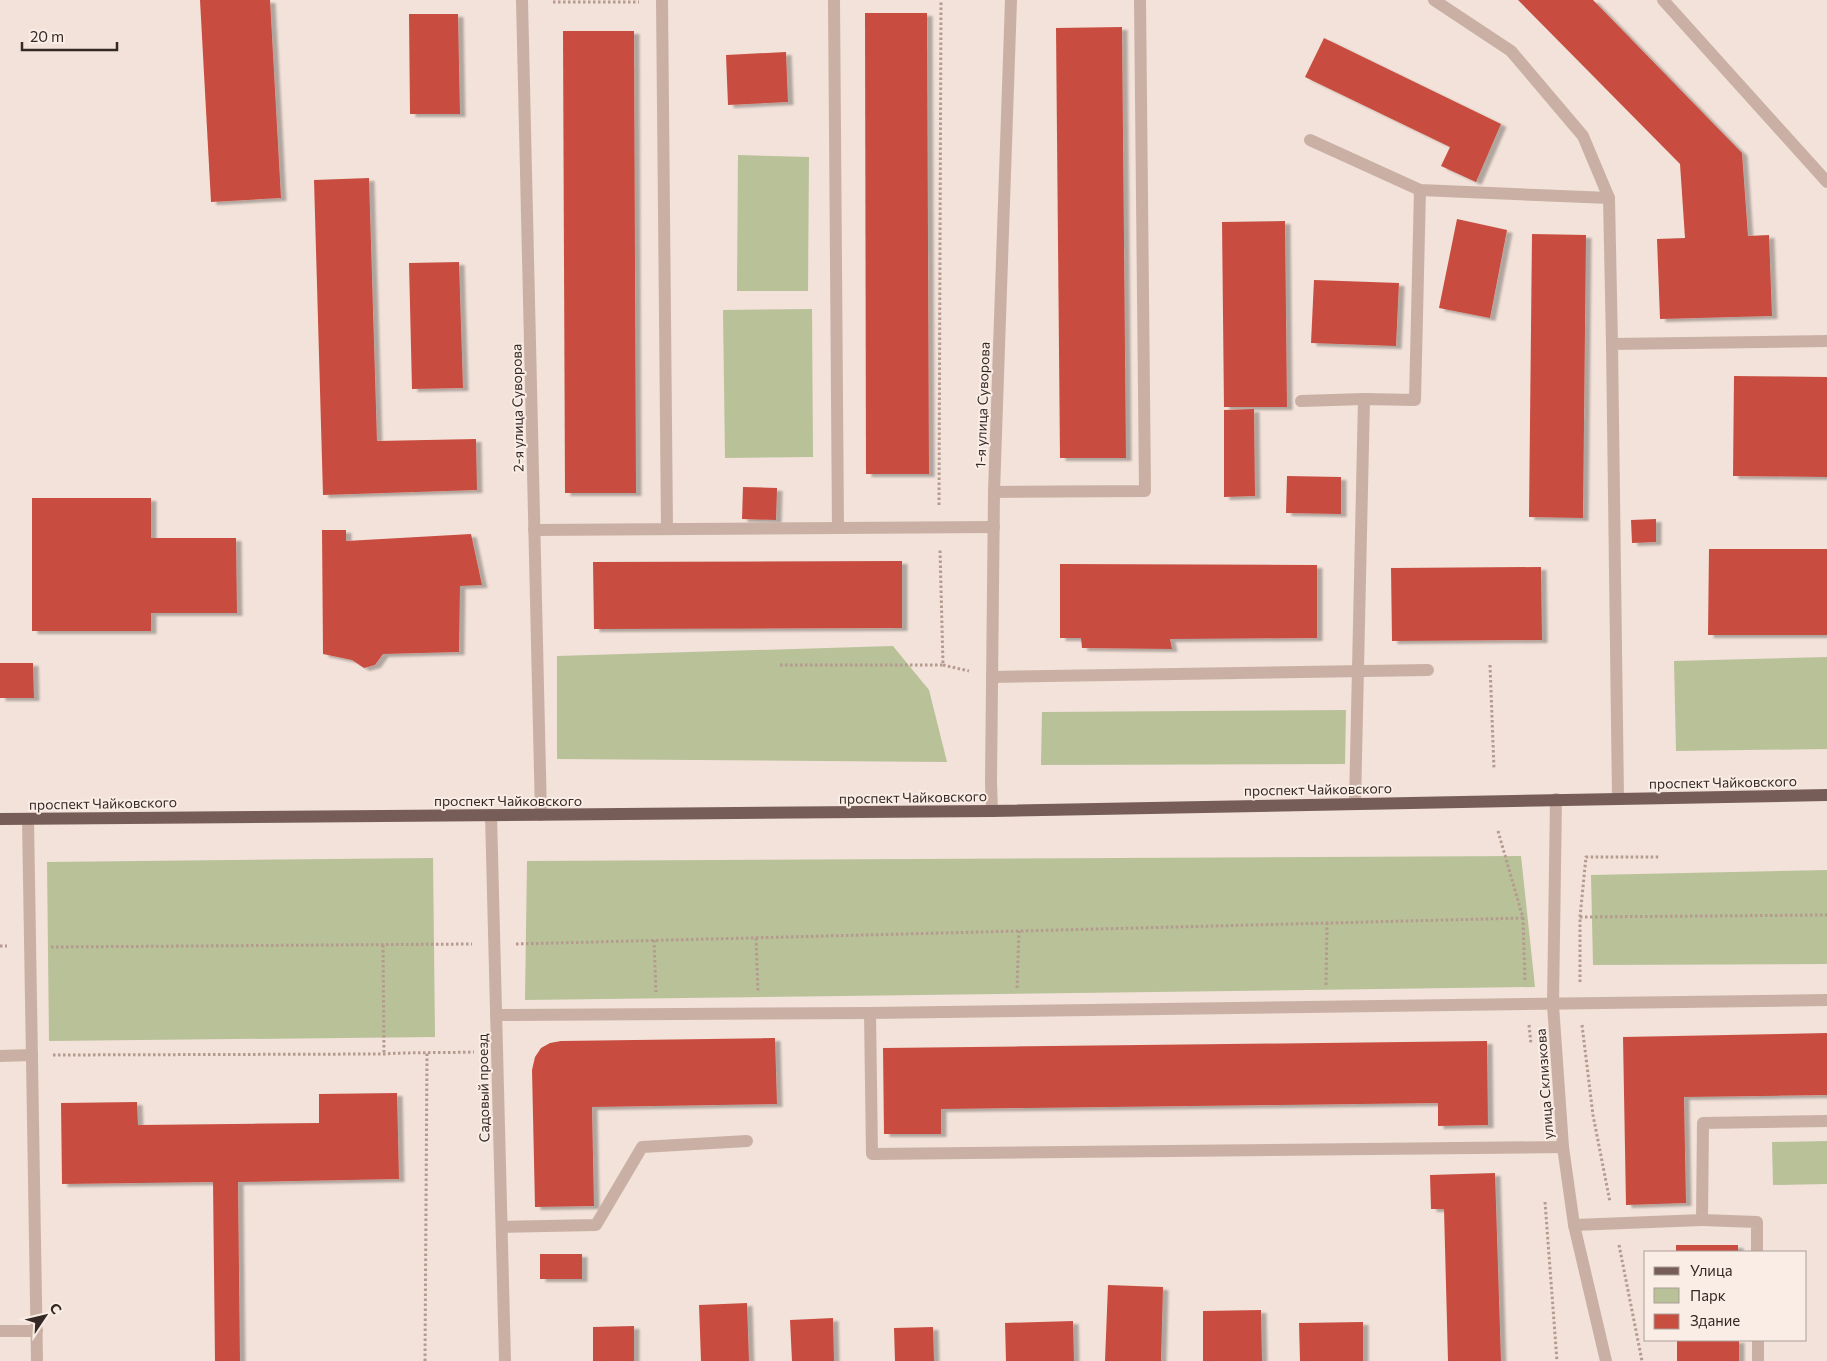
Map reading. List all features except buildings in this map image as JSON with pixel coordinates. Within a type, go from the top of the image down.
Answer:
[{"type":"main road","name":"проспект Чайковского","points":[[0,820],[992,811],[1827,795]]},
{"type":"street","name":"2-я улица Суворова","points":[[522,0],[541,815]]},
{"type":"street","points":[[834,0],[838,528]]},
{"type":"street","name":"1-я улица Суворова","points":[[992,811],[994,492],[1011,0]]},
{"type":"street","points":[[994,492],[1145,491],[1140,0]]},
{"type":"street","points":[[1434,0],[1511,51],[1583,136],[1610,198],[1618,798]]},
{"type":"street","points":[[1663,0],[1827,182]]},
{"type":"street","points":[[662,1],[667,529]]},
{"type":"street","points":[[1310,140],[1420,190],[1610,198]]},
{"type":"street","points":[[1301,401],[1415,400],[1420,190]]},
{"type":"street","points":[[1612,344],[1827,341]]},
{"type":"street","points":[[1355,804],[1364,399]]},
{"type":"street","points":[[534,530],[994,527]]},
{"type":"street","points":[[992,677],[1428,670]]},
{"type":"street","name":"улица Склизкова","points":[[1556,800],[1553,1005],[1564,1147],[1574,1225],[1606,1361]]},
{"type":"street","name":"Садовый проезд","points":[[491,815],[505,1361]]},
{"type":"street","points":[[28,819],[37,1361]]},
{"type":"street","points":[[496,1015],[870,1014],[1827,1000]]},
{"type":"street","points":[[870,1014],[872,1154],[1564,1147]]},
{"type":"street","points":[[0,1056],[32,1055]]},
{"type":"street","points":[[1702,1220],[1703,1123],[1827,1121]]},
{"type":"street","points":[[502,1227],[596,1225],[642,1147],[748,1141]]},
{"type":"street","points":[[1574,1225],[1702,1220],[1757,1222],[1757,1251]]},
{"type":"street","points":[[0,1331],[37,1331]]},
{"type":"street","points":[[1758,1341],[1758,1361]]},
{"type":"path","points":[[780,664],[943,665],[939,527],[941,0]]},
{"type":"path","points":[[553,2],[662,1]]},
{"type":"path","points":[[1490,666],[1494,768]]},
{"type":"path","points":[[30,947],[494,944],[1523,918],[1498,831]]},
{"type":"path","points":[[1642,1361],[1593,1115],[1580,1005],[1580,917],[1586,857],[1660,857]]},
{"type":"path","points":[[1580,917],[1827,915]]},
{"type":"path","points":[[1326,1008],[1328,923]]},
{"type":"path","points":[[1017,1011],[1019,931]]},
{"type":"path","points":[[756,938],[758,1013]]},
{"type":"path","points":[[654,940],[656,1014]]},
{"type":"path","points":[[383,945],[384,1054]]},
{"type":"path","points":[[425,1361],[427,1051]]},
{"type":"path","points":[[32,1055],[384,1054],[427,1051],[437,1053],[497,1051]]},
{"type":"green space","points":[[738,155],[809,157],[808,291],[737,291]]},
{"type":"green space","points":[[812,309],[813,457],[725,458],[723,310]]},
{"type":"green space","points":[[893,646],[929,690],[947,762],[557,759],[557,656]]},
{"type":"green space","points":[[1827,657],[1827,749],[1676,751],[1674,661]]},
{"type":"green space","points":[[1346,710],[1345,764],[1041,765],[1042,712]]},
{"type":"green space","points":[[1521,856],[1535,987],[525,1000],[527,861]]},
{"type":"green space","points":[[433,858],[435,1037],[49,1041],[47,862]]},
{"type":"green space","points":[[1827,870],[1827,964],[1593,965],[1591,875]]},
{"type":"green space","points":[[1827,1141],[1827,1184],[1773,1185],[1772,1142]]}]
